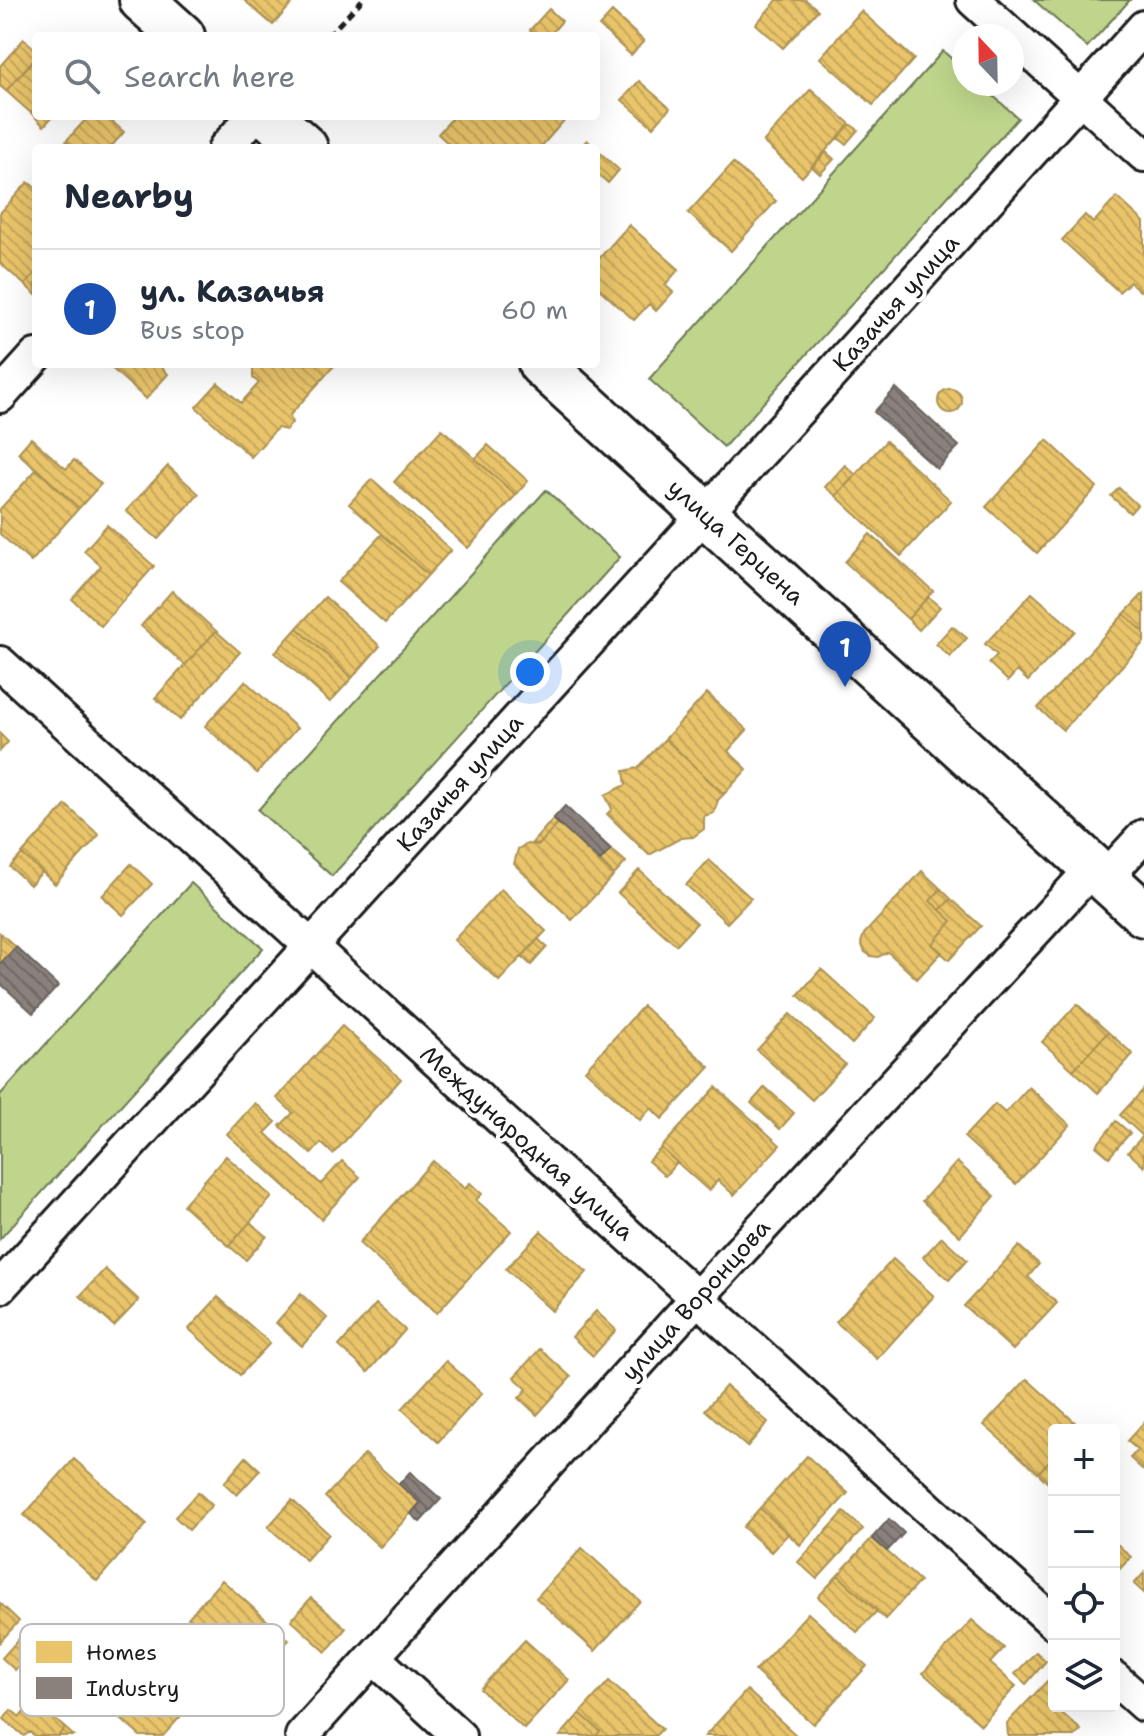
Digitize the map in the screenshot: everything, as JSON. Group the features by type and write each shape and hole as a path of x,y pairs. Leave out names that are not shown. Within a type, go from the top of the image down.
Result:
{"street":[{"path":"142,0 178,32"},
{"path":"973,0 1144,155"},
{"name":"Казачья улица","path":"0,1287 1144,27"},
{"path":"229,144 250,120"},
{"path":"274,120 300,144"},
{"path":"0,396 32,360"},
{"name":"улица Герцена","path":"545,368 1144,914"},
{"name":"Международная улица","path":"0,663 1048,1618"},
{"name":"улица Воронцова","path":"302,1736 697,1298 1099,873 1144,836"},
{"path":"373,1657 459,1736"},
{"path":"1120,1683 1144,1705"}],"path":[{"path":"332,32 362,0"}],"green space":[{"path":"1034,0 1130,0 1087,47"},
{"path":"943,51 952,59 952,96 993,96 1018,118 724,447 649,379"},
{"path":"546,490 620,557 332,876 258,810"},
{"path":"191,883 263,948 0,1239 0,1095"}],"building: Homes":[{"path":"244,0 295,0 273,25"},
{"path":"777,0 806,0 818,10 783,48 756,24"},
{"path":"549,9 562,21 552,32 530,30"},
{"path":"861,11 914,59 873,105 820,58"},
{"path":"612,12 644,41 631,55 599,26"},
{"path":"24,39 32,46 32,62 6,91 0,86 0,66"},
{"path":"32,62 31,113 6,91"},
{"path":"639,81 670,108 653,127 622,100"},
{"path":"811,89 850,124 802,177 763,142"},
{"path":"85,120 110,120 124,132 114,144 69,144 66,141"},
{"path":"450,120 564,120 543,144 449,144 438,134"},
{"path":"850,124 858,130 846,144 838,138"},
{"path":"826,152 834,159 820,174 812,167"},
{"path":"600,153 619,170 608,183 600,176"},
{"path":"733,163 776,201 731,251 688,213"},
{"path":"28,182 32,185 32,277 25,285 0,263 0,213"},
{"path":"1117,197 1144,222 1144,287 1140,291 1130,282 1119,292 1062,240 1085,215 1093,223"},
{"path":"629,225 679,269 665,285 673,292 656,311 649,304 634,320 600,290 600,258"},
{"path":"32,277 32,291 25,285"},
{"path":"111,368 162,368 168,374 146,399"},
{"path":"253,368 332,368 290,415 292,423 286,430 277,428 251,457 196,407 218,383 241,403 259,383 253,378"},
{"path":"950,389 959,392 962,401 959,410 950,413 941,410 938,401 941,392"},
{"path":"442,429 516,495 468,548 394,482"},
{"path":"31,438 66,469 74,460 101,484 79,508 18,453"},
{"path":"1047,440 1097,487 1037,553 986,507"},
{"path":"886,441 951,501 901,556 836,496"},
{"path":"488,445 528,481 516,495 475,459"},
{"path":"845,465 856,475 836,496 825,487"},
{"path":"168,466 199,494 158,539 126,511"},
{"path":"37,469 79,508 31,562 0,534 0,509"},
{"path":"372,479 451,550 428,575 349,504"},
{"path":"1119,488 1137,505 1130,513 1111,496"},
{"path":"107,525 154,566 101,626 72,599 101,566 84,551"},
{"path":"382,534 428,575 385,623 338,582"},
{"path":"870,534 933,591 908,619 845,562"},
{"path":"172,591 216,631 185,665 141,626"},
{"path":"1032,593 1075,631 1028,681 1017,671 1008,681 989,663 997,655 985,644"},
{"path":"1144,593 1144,632 1124,614"},
{"path":"325,597 380,646 352,678 297,628"},
{"path":"928,597 940,607 919,630 908,619"},
{"path":"1124,614 1144,632 1144,642 1063,730 1038,708"},
{"path":"952,626 967,638 950,657 936,644"},
{"path":"297,628 352,678 330,702 275,653"},
{"path":"216,631 240,652 180,720 155,698"},
{"path":"245,681 297,728 257,773 205,726"},
{"path":"707,693 747,730 728,751 747,769 724,794 665,739"},
{"path":"0,734 8,742 0,751"},
{"path":"665,739 724,794 718,800 714,813 704,816 704,829 693,837 681,838 649,855 607,814 612,809 605,795 626,785 624,771 638,768"},
{"path":"66,805 99,835 55,884 22,854"},
{"path":"553,819 558,823 539,845 532,843"},
{"path":"558,823 614,875 572,920 514,864 518,849 527,844 539,845"},
{"path":"611,849 626,862 614,875 600,861"},
{"path":"22,854 42,872 30,885 10,867"},
{"path":"709,860 751,898 727,923 686,885"},
{"path":"131,864 152,884 123,915 102,896"},
{"path":"639,870 697,923 676,945 618,893"},
{"path":"922,871 941,889 930,901 952,921 932,944 942,952 917,979 888,952 878,957 871,956 861,943 864,934"},
{"path":"501,889 546,931 499,981 454,940"},
{"path":"941,889 951,899 940,910 930,901"},
{"path":"951,899 981,926 949,960 932,944 952,921 940,910"},
{"path":"0,933 16,947 0,964"},
{"path":"538,939 547,947 531,965 522,957"},
{"path":"821,969 875,1018 852,1044 798,995"},
{"path":"1077,1004 1108,1032 1073,1070 1042,1042"},
{"path":"643,1006 710,1067 662,1119 651,1108 640,1120 585,1070"},
{"path":"790,1014 845,1064 812,1100 757,1050"},
{"path":"342,1026 401,1079 333,1154 321,1143 311,1154 280,1126 293,1113 277,1098"},
{"path":"1108,1032 1133,1054 1098,1093 1073,1070"},
{"path":"716,1087 780,1145 734,1195 718,1180 709,1191 661,1148"},
{"path":"765,1087 794,1113 780,1129 751,1103"},
{"path":"1029,1087 1070,1125 1016,1184 964,1137 995,1104 1005,1113"},
{"path":"1144,1089 1144,1137 1120,1115"},
{"path":"255,1103 276,1122 265,1133 321,1184 342,1161 360,1177 321,1219 227,1134"},
{"path":"1116,1121 1130,1133 1109,1157 1096,1146"},
{"path":"1144,1137 1144,1167 1128,1152"},
{"path":"661,1148 677,1162 665,1176 648,1161"},
{"path":"226,1156 272,1197 229,1246 183,1205"},
{"path":"433,1161 465,1189 470,1183 482,1194 476,1200 511,1231 437,1313 359,1243"},
{"path":"957,1162 995,1196 960,1236 922,1201"},
{"path":"250,1222 267,1236 246,1260 229,1246"},
{"path":"541,1231 587,1272 552,1311 506,1269"},
{"path":"942,1237 967,1260 949,1280 923,1257"},
{"path":"1019,1246 1039,1264 1028,1277 1057,1303 1013,1350 964,1306"},
{"path":"893,1259 934,1296 877,1359 836,1322"},
{"path":"105,1269 139,1300 114,1326 80,1296"},
{"path":"301,1294 327,1318 302,1346 276,1323"},
{"path":"218,1297 270,1343 240,1375 189,1329"},
{"path":"376,1304 405,1330 368,1372 339,1346"},
{"path":"596,1311 616,1330 593,1356 572,1337"},
{"path":"540,1349 571,1377 537,1415 519,1398 527,1389 514,1377"},
{"path":"446,1361 482,1393 438,1442 402,1409"},
{"path":"1027,1379 1077,1424 1048,1424 1048,1462 1038,1473 984,1425"},
{"path":"726,1386 768,1422 747,1447 705,1410"},
{"path":"1144,1422 1144,1471 1130,1458 1138,1450 1127,1441"},
{"path":"365,1454 420,1503 380,1547 325,1497"},
{"path":"807,1456 848,1493 800,1545 760,1508"},
{"path":"246,1457 260,1470 237,1495 224,1483"},
{"path":"74,1459 147,1524 97,1581 24,1515"},
{"path":"1048,1462 1048,1483 1038,1473"},
{"path":"198,1492 212,1505 189,1530 175,1517"},
{"path":"292,1500 329,1534 306,1560 268,1527"},
{"path":"760,1508 788,1534 771,1552 743,1527"},
{"path":"844,1512 863,1529 817,1579 798,1562"},
{"path":"872,1538 920,1581 885,1619 838,1575"},
{"path":"1120,1547 1131,1557 1120,1569"},
{"path":"582,1548 640,1601 595,1651 536,1598"},
{"path":"1144,1573 1144,1593 1134,1584"},
{"path":"838,1575 877,1611 857,1632 818,1597"},
{"path":"222,1580 271,1624 195,1624 188,1618"},
{"path":"311,1598 346,1628 326,1652 291,1620"},
{"path":"0,1603 19,1621 0,1642"},
{"path":"808,1613 867,1666 813,1724 755,1671"},
{"path":"972,1620 1004,1648 990,1663 1016,1686 981,1725 923,1673"},
{"path":"20,1638 20,1664 15,1670 2,1658"},
{"path":"525,1640 569,1680 524,1729 480,1689"},
{"path":"1036,1652 1046,1661 1026,1684 1015,1674"},
{"path":"1048,1680 1048,1712 1061,1712 1081,1730 1075,1736 1008,1736 1007,1723"},
{"path":"609,1681 662,1729 655,1736 596,1736 600,1731 580,1713"},
{"path":"747,1690 797,1736 705,1736"},
{"path":"11,1710 20,1717 52,1716 65,1728 58,1736 35,1736 30,1732 24,1736 4,1719"},
{"path":"580,1713 600,1731 596,1736 560,1736"},
{"path":"117,1716 181,1716 163,1736 140,1736"},
{"path":"65,1728 74,1736 58,1736"}],"building: Industry":[{"path":"896,388 959,446 937,469 874,412"},
{"path":"565,806 611,849 600,861 553,819"},
{"path":"16,947 58,986 33,1013 0,983 0,964"},
{"path":"410,1472 441,1499 420,1522 411,1514 420,1503 399,1484"},
{"path":"889,1519 904,1533 887,1551 872,1538"}],"place":[{"name":"ул. Казачья","path":"845,687"}]}
